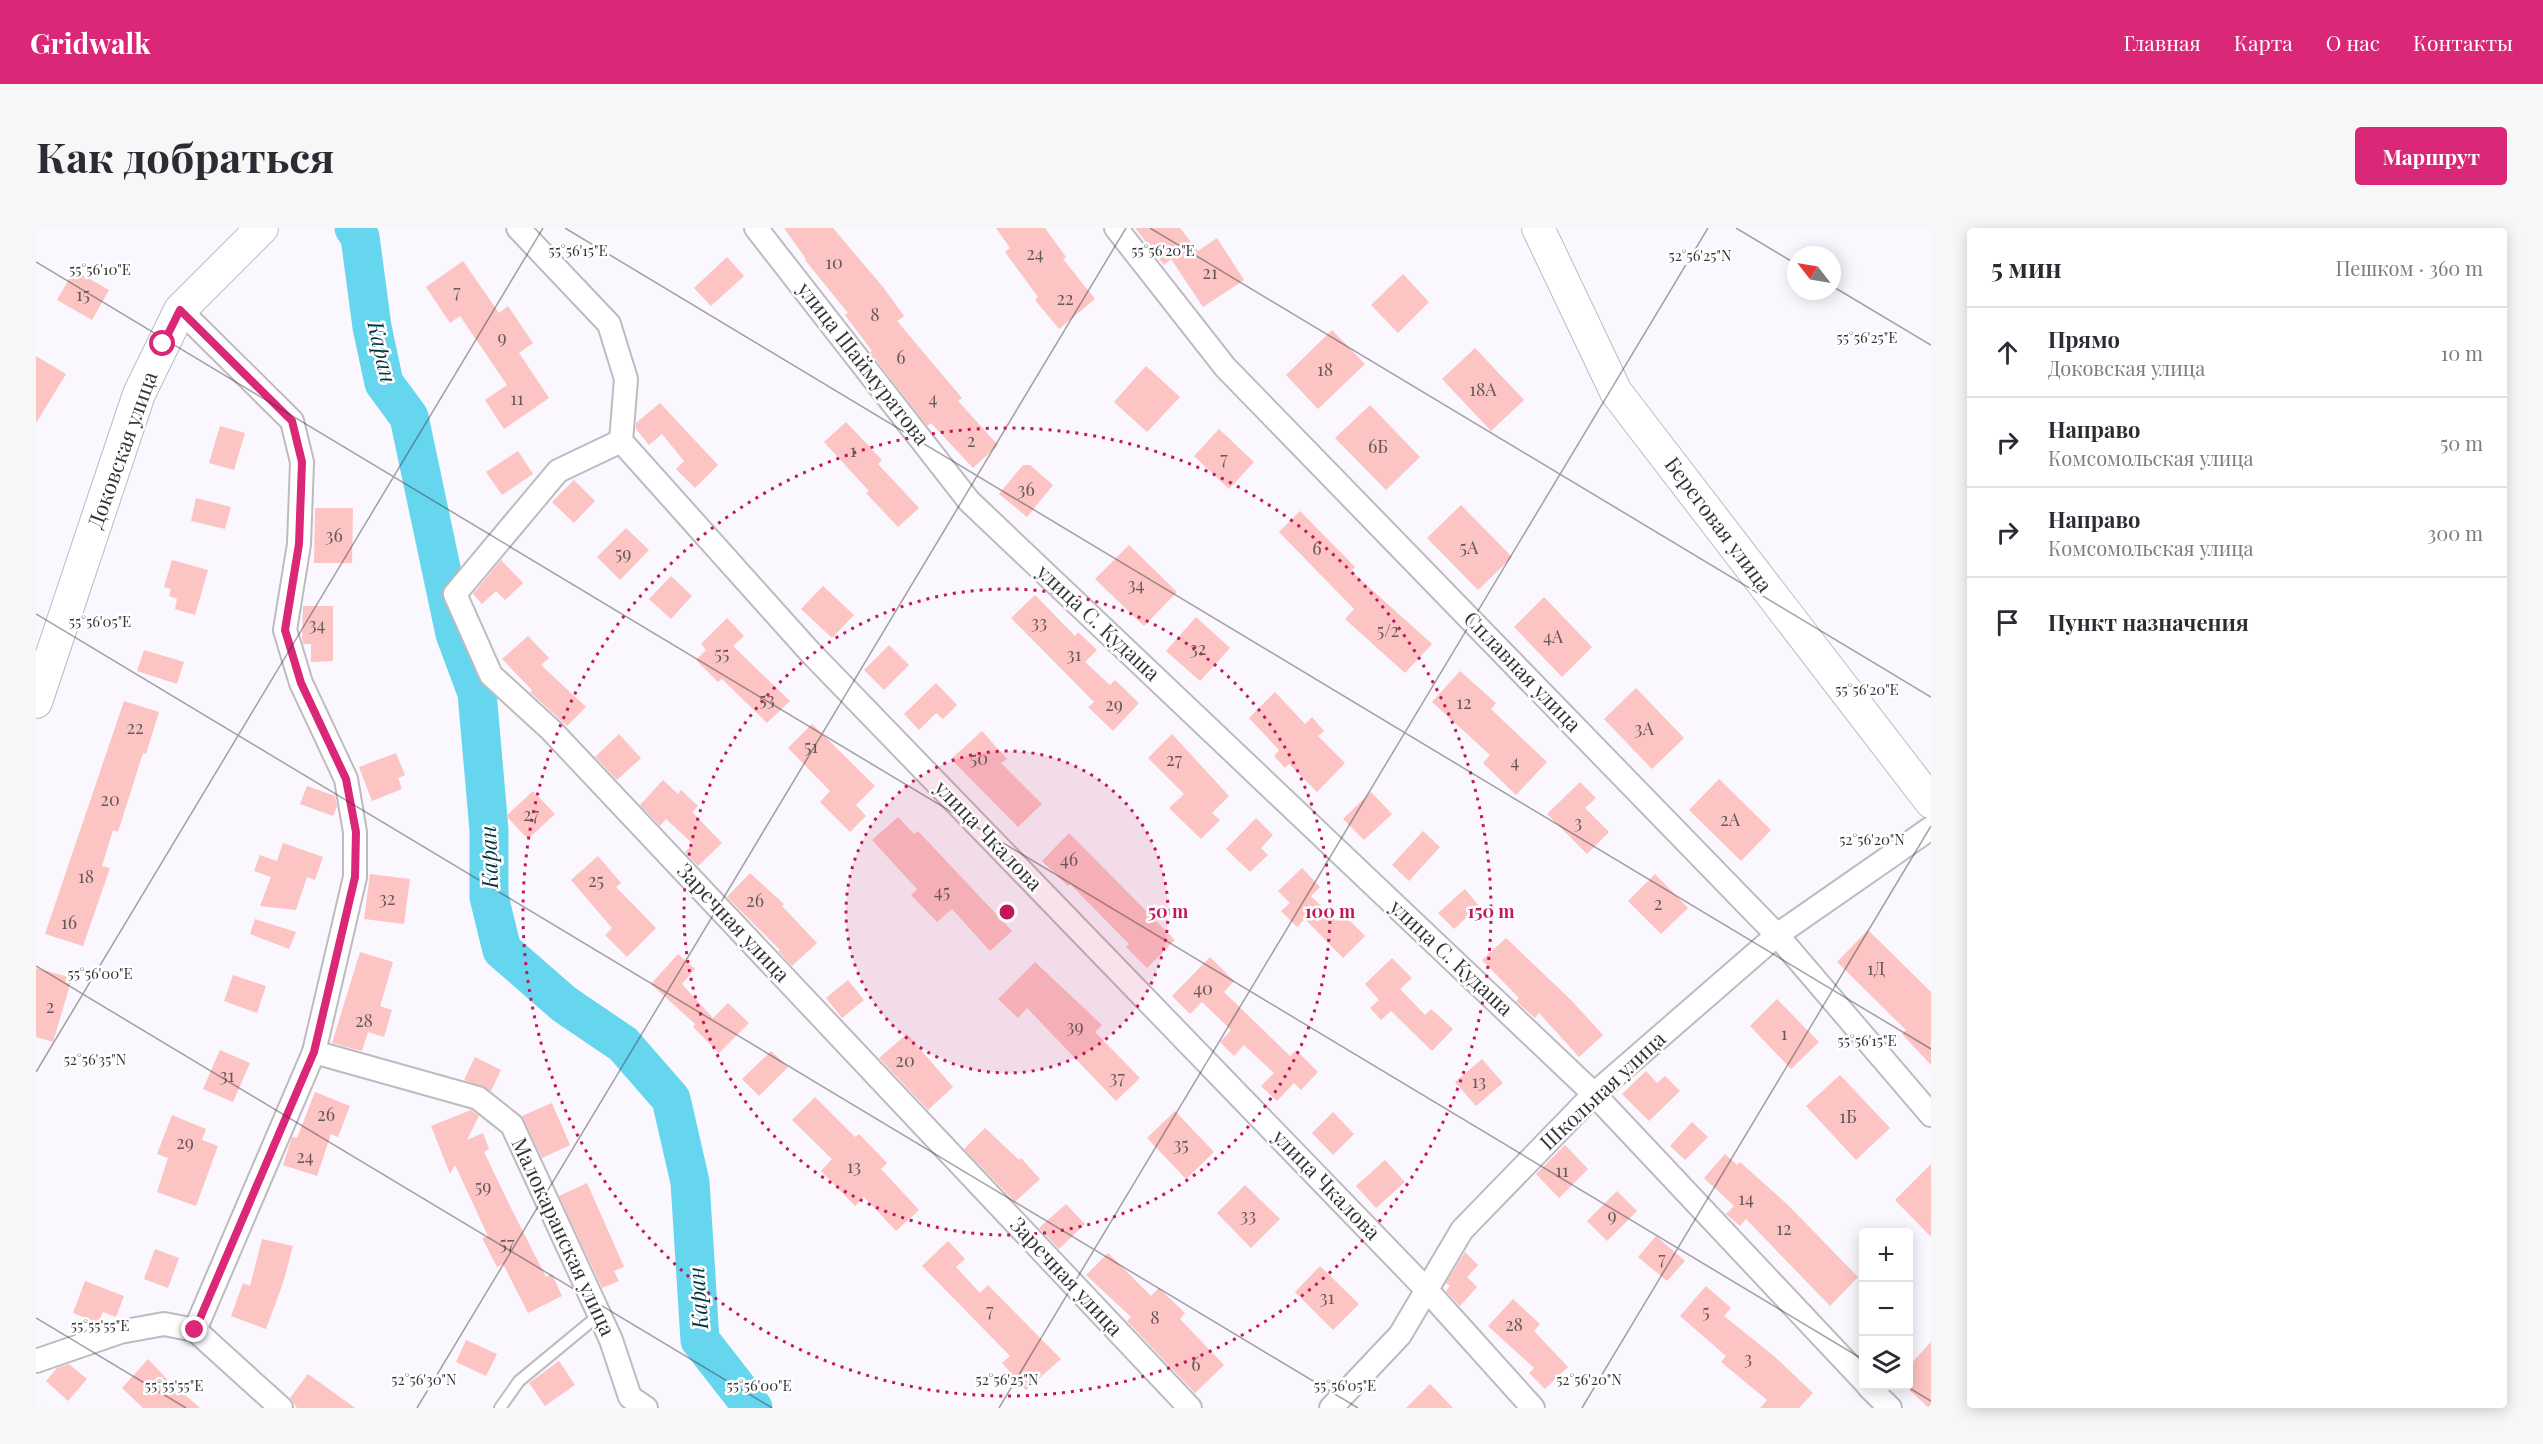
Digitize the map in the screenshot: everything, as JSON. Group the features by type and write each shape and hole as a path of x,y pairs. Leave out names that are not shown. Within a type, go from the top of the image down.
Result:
{"main road":[{"name":"Доковская улица","path":"36,702 139,394 180,310 262,228"},
{"name":"Береговая улица","path":"1538,228 1616,392 1931,802"}],"street":[{"path":"518,228 609,324 626,379 621,441"},
{"name":"улица Шаймуратова","path":"756,228 969,501"},
{"name":"Сплавная улица","path":"1116,228 1225,367 1777,935 1931,1115"},
{"path":"180,310 292,421 302,462 299,544 285,630 301,683 346,779 356,832 355,877 314,1052 195,1330"},
{"name":"улица Чкалова","path":"621,441 810,652 1426,1288 1533,1408"},
{"name":"Заречная улица","path":"621,441 558,471 455,594 491,675 551,730 1190,1408"},
{"name":"улица С. Кудаша","path":"969,501 1594,1094 1859,1377"},
{"name":"Школьная улица","path":"1331,1408 1400,1335 1462,1230 1594,1094 1777,935 1931,828"},
{"name":"Малокаранская улица","path":"314,1052 478,1098 512,1125 599,1315 630,1397 646,1408"},
{"path":"36,1360 120,1332 164,1324 195,1330 281,1408"},
{"path":"1872,1390 1890,1408"}],"lane":[{"path":"500,1408 519,1381 599,1315"}],"building":[{"path":"784,228 833,228 883,287 904,316 897,321 962,398 958,401 998,445 973,468 931,423 927,426 870,352 872,351 845,315 848,313 805,260"},
{"path":"996,228 1045,228 1066,257 1063,259 1095,299 1059,329 1035,300 1038,297 1005,252 1010,248"},
{"path":"1135,228 1180,228 1198,251 1217,238 1244,280 1203,307 1171,259 1164,265"},
{"path":"727,257 744,276 711,306 694,288"},
{"path":"463,261 499,313 508,306 533,343 519,353 549,398 504,429 485,400 507,385 460,316 450,323 426,287"},
{"path":"74,270 109,290 92,320 57,300"},
{"path":"1403,274 1429,302 1398,333 1371,305"},
{"path":"1332,330 1365,364 1318,409 1286,375"},
{"path":"1475,348 1524,400 1491,431 1442,379"},
{"path":"36,356 66,374 36,423"},
{"path":"1146,366 1180,397 1147,432 1114,402"},
{"path":"660,403 718,465 695,488 676,469 684,461 662,434 649,445 636,429 636,423"},
{"path":"1370,405 1420,457 1386,490 1335,438"},
{"path":"846,422 882,460 878,464 919,508 898,527 866,493 869,491 824,442"},
{"path":"220,426 245,433 234,470 209,463"},
{"path":"1219,429 1254,462 1229,489 1194,456"},
{"path":"518,451 533,474 502,495 486,472"},
{"path":"1023,465 1030,465 1053,485 1027,517 999,494"},
{"path":"574,480 595,501 574,523 552,502"},
{"path":"196,498 231,507 225,529 191,521"},
{"path":"1461,505 1512,557 1478,590 1427,538"},
{"path":"315,508 353,508 352,563 314,563"},
{"path":"1300,511 1355,567 1351,571 1432,644 1405,673 1345,619 1354,609 1279,532"},
{"path":"626,528 649,550 620,580 597,557"},
{"path":"1129,545 1177,592 1144,626 1095,579"},
{"path":"172,560 208,570 195,615 175,609 177,599 169,596 171,589 164,587"},
{"path":"501,560 523,583 505,600 496,591 482,604 473,594"},
{"path":"671,576 692,596 671,619 649,599"},
{"path":"823,586 854,615 832,638 801,609"},
{"path":"1035,595 1075,636 1078,632 1097,650 1085,662 1110,685 1115,680 1139,703 1113,731 1088,707 1094,702 1011,618"},
{"path":"1544,597 1592,647 1562,677 1514,627"},
{"path":"303,606 333,606 333,661 311,662 311,644 303,644 302,638"},
{"path":"1196,617 1230,648 1200,681 1166,651"},
{"path":"727,618 744,636 733,646 790,701 767,723 722,679 718,682 696,660 706,650 701,644"},
{"path":"528,636 549,658 541,665 586,707 567,726 530,692 532,690 502,659"},
{"path":"889,645 909,665 884,690 864,670"},
{"path":"144,650 184,662 177,684 137,671"},
{"path":"1460,671 1496,703 1491,709 1547,762 1516,795 1483,763 1490,755 1432,702"},
{"path":"936,683 957,705 943,719 936,713 919,730 904,714"},
{"path":"1636,688 1684,738 1652,769 1604,719"},
{"path":"1275,692 1305,724 1312,717 1324,731 1318,736 1345,763 1317,792 1289,764 1285,768 1274,756 1279,750 1249,718"},
{"path":"124,701 159,712 146,754 143,753 118,832 113,830 102,866 110,868 83,946 45,934"},
{"path":"812,724 875,786 856,805 866,816 850,832 820,802 830,791 788,748"},
{"path":"982,731 1007,759 1001,763 1042,804 1018,827 951,759"},
{"path":"619,734 641,758 617,780 595,757"},
{"path":"1172,734 1229,796 1212,813 1220,820 1201,839 1169,808 1184,794 1148,758"},
{"path":"396,753 405,775 398,778 402,789 372,801 359,767"},
{"path":"1719,779 1771,830 1741,861 1689,810"},
{"path":"663,780 678,794 681,790 698,806 692,812 722,843 698,866 685,852 693,844 666,819 660,826 640,805"},
{"path":"1580,782 1596,798 1585,808 1609,832 1587,854 1547,814"},
{"path":"307,786 335,796 337,806 333,816 300,804"},
{"path":"533,791 555,814 528,839 506,816"},
{"path":"1371,792 1392,814 1364,840 1343,819"},
{"path":"898,817 914,834 918,831 1012,931 990,951 952,909 937,922 911,895 917,889 872,840"},
{"path":"1256,818 1273,835 1261,848 1268,855 1250,872 1226,849"},
{"path":"1423,831 1440,847 1409,881 1392,865"},
{"path":"1069,833 1175,940 1147,968 1126,947 1129,944 1070,884 1068,886 1042,861"},
{"path":"283,843 323,857 315,880 307,877 296,910 260,906 271,877 254,871 260,855 277,861"},
{"path":"598,856 621,883 616,887 656,928 627,957 605,935 612,928 571,880"},
{"path":"1302,868 1320,887 1311,896 1336,921 1343,914 1365,936 1343,958 1305,919 1297,927 1281,911 1290,903 1278,891"},
{"path":"750,873 784,904 782,906 817,943 792,966 778,951 780,950 727,897"},
{"path":"370,874 410,879 404,924 364,919"},
{"path":"1655,874 1688,908 1661,934 1628,901"},
{"path":"1465,889 1479,906 1454,929 1438,913"},
{"path":"255,919 296,932 289,949 250,934"},
{"path":"1868,930 1931,992 1931,1065 1902,1034 1906,1030 1837,962"},
{"path":"1506,938 1571,1000 1603,1035 1579,1057 1539,1013 1535,1018 1516,1001 1519,998 1482,960"},
{"path":"360,952 393,962 380,1006 392,1010 384,1037 368,1032 362,1051 332,1043"},
{"path":"678,954 695,969 682,984 713,1018 728,1003 749,1023 719,1053 693,1027 695,1024 651,984"},
{"path":"1210,957 1234,981 1224,992 1290,1056 1296,1050 1318,1072 1301,1090 1294,1083 1277,1101 1261,1086 1274,1073 1244,1045 1234,1056 1220,1042 1231,1030 1202,1002 1190,1014 1172,996"},
{"path":"1392,958 1412,978 1400,989 1425,1015 1431,1009 1453,1029 1432,1051 1391,1011 1381,1020 1370,1008 1379,1000 1365,984"},
{"path":"1035,962 1102,1025 1095,1032 1140,1078 1116,1101 1027,1008 1018,1018 998,999"},
{"path":"36,968 72,978 53,1042 36,1037"},
{"path":"233,975 266,986 257,1013 224,1001"},
{"path":"848,980 864,1000 842,1018 826,998"},
{"path":"1777,999 1819,1042 1791,1069 1750,1026"},
{"path":"907,1034 953,1087 928,1110 879,1058"},
{"path":"220,1050 250,1063 233,1102 203,1089"},
{"path":"771,1051 788,1067 759,1096 742,1079"},
{"path":"475,1057 501,1070 491,1091 464,1080"},
{"path":"1482,1059 1503,1083 1476,1106 1455,1082"},
{"path":"1646,1071 1657,1083 1665,1076 1680,1091 1649,1121 1622,1094"},
{"path":"1840,1075 1890,1128 1856,1160 1806,1106"},
{"path":"315,1092 350,1106 338,1137 331,1134 317,1176 283,1165 292,1137 297,1138"},
{"path":"815,1097 855,1137 859,1134 887,1163 881,1169 919,1210 896,1231 864,1197 855,1206 821,1171 832,1159 792,1120"},
{"path":"552,1103 570,1145 542,1158 522,1116"},
{"path":"471,1110 479,1116 467,1140 483,1133 489,1149 484,1152 511,1208 546,1277 552,1274 562,1296 528,1313 503,1264 497,1267 482,1238 488,1236 455,1165 450,1174 431,1126"},
{"path":"1175,1111 1214,1152 1186,1179 1147,1138"},
{"path":"1333,1112 1354,1134 1333,1155 1312,1133"},
{"path":"172,1115 206,1129 202,1140 218,1146 196,1206 157,1192 168,1158 157,1154"},
{"path":"1692,1122 1708,1137 1685,1160 1670,1146"},
{"path":"985,1128 1019,1160 1021,1158 1040,1179 1015,1202 964,1149"},
{"path":"1565,1145 1588,1169 1559,1198 1536,1174"},
{"path":"1725,1154 1737,1165 1740,1162 1787,1204 1858,1277 1830,1306 1746,1219 1740,1226 1726,1214 1734,1206 1704,1178"},
{"path":"1385,1160 1405,1182 1376,1208 1356,1186"},
{"path":"1931,1164 1931,1237 1895,1200"},
{"path":"587,1183 624,1267 614,1271 619,1281 602,1288 559,1196"},
{"path":"1245,1185 1280,1219 1251,1248 1217,1213"},
{"path":"1617,1191 1637,1211 1607,1241 1587,1221"},
{"path":"1066,1204 1085,1224 1059,1249 1039,1228"},
{"path":"1656,1236 1685,1261 1667,1281 1638,1257"},
{"path":"262,1239 293,1246 283,1283 266,1329 231,1316 243,1283 250,1286"},
{"path":"948,1241 965,1259 956,1267 980,1293 988,1285 1061,1359 1026,1390 1002,1363 1010,1356 922,1266"},
{"path":"155,1249 179,1258 168,1288 144,1279"},
{"path":"1465,1252 1478,1265 1467,1277 1477,1287 1460,1306 1446,1291 1450,1286 1446,1283"},
{"path":"1108,1253 1151,1296 1159,1288 1185,1313 1180,1319 1224,1365 1195,1393 1127,1321 1131,1317 1086,1275"},
{"path":"1320,1266 1359,1304 1333,1330 1295,1292"},
{"path":"85,1281 124,1296 116,1317 103,1312 98,1323 73,1313"},
{"path":"1706,1286 1731,1308 1724,1316 1775,1357 1813,1393 1799,1408 1760,1408 1767,1400 1721,1362 1726,1356 1680,1316"},
{"path":"1513,1299 1540,1324 1534,1331 1568,1367 1545,1389 1529,1373 1534,1368 1488,1326"},
{"path":"466,1340 497,1354 486,1376 456,1362"},
{"path":"1931,1342 1931,1408 1909,1390 1913,1390 1913,1362"},
{"path":"148,1359 200,1408 143,1408 122,1388"},
{"path":"559,1361 575,1385 545,1406 529,1383"},
{"path":"69,1364 87,1379 68,1401 46,1381 57,1368"},
{"path":"308,1374 355,1408 297,1408 290,1398"},
{"path":"1430,1384 1453,1408 1406,1408"}],"waterway":[{"name":"Каран","path":"354,228 360,237 372,327 384,383 409,417 455,634 477,693 489,830 489,897 502,950 564,1004 623,1044 671,1099 690,1182 700,1340 753,1408"}],"route":[{"path":"163,344 180,310 292,421 302,462 299,544 285,630 301,683 346,779 356,832 355,877 314,1052 195,1330"}]}
